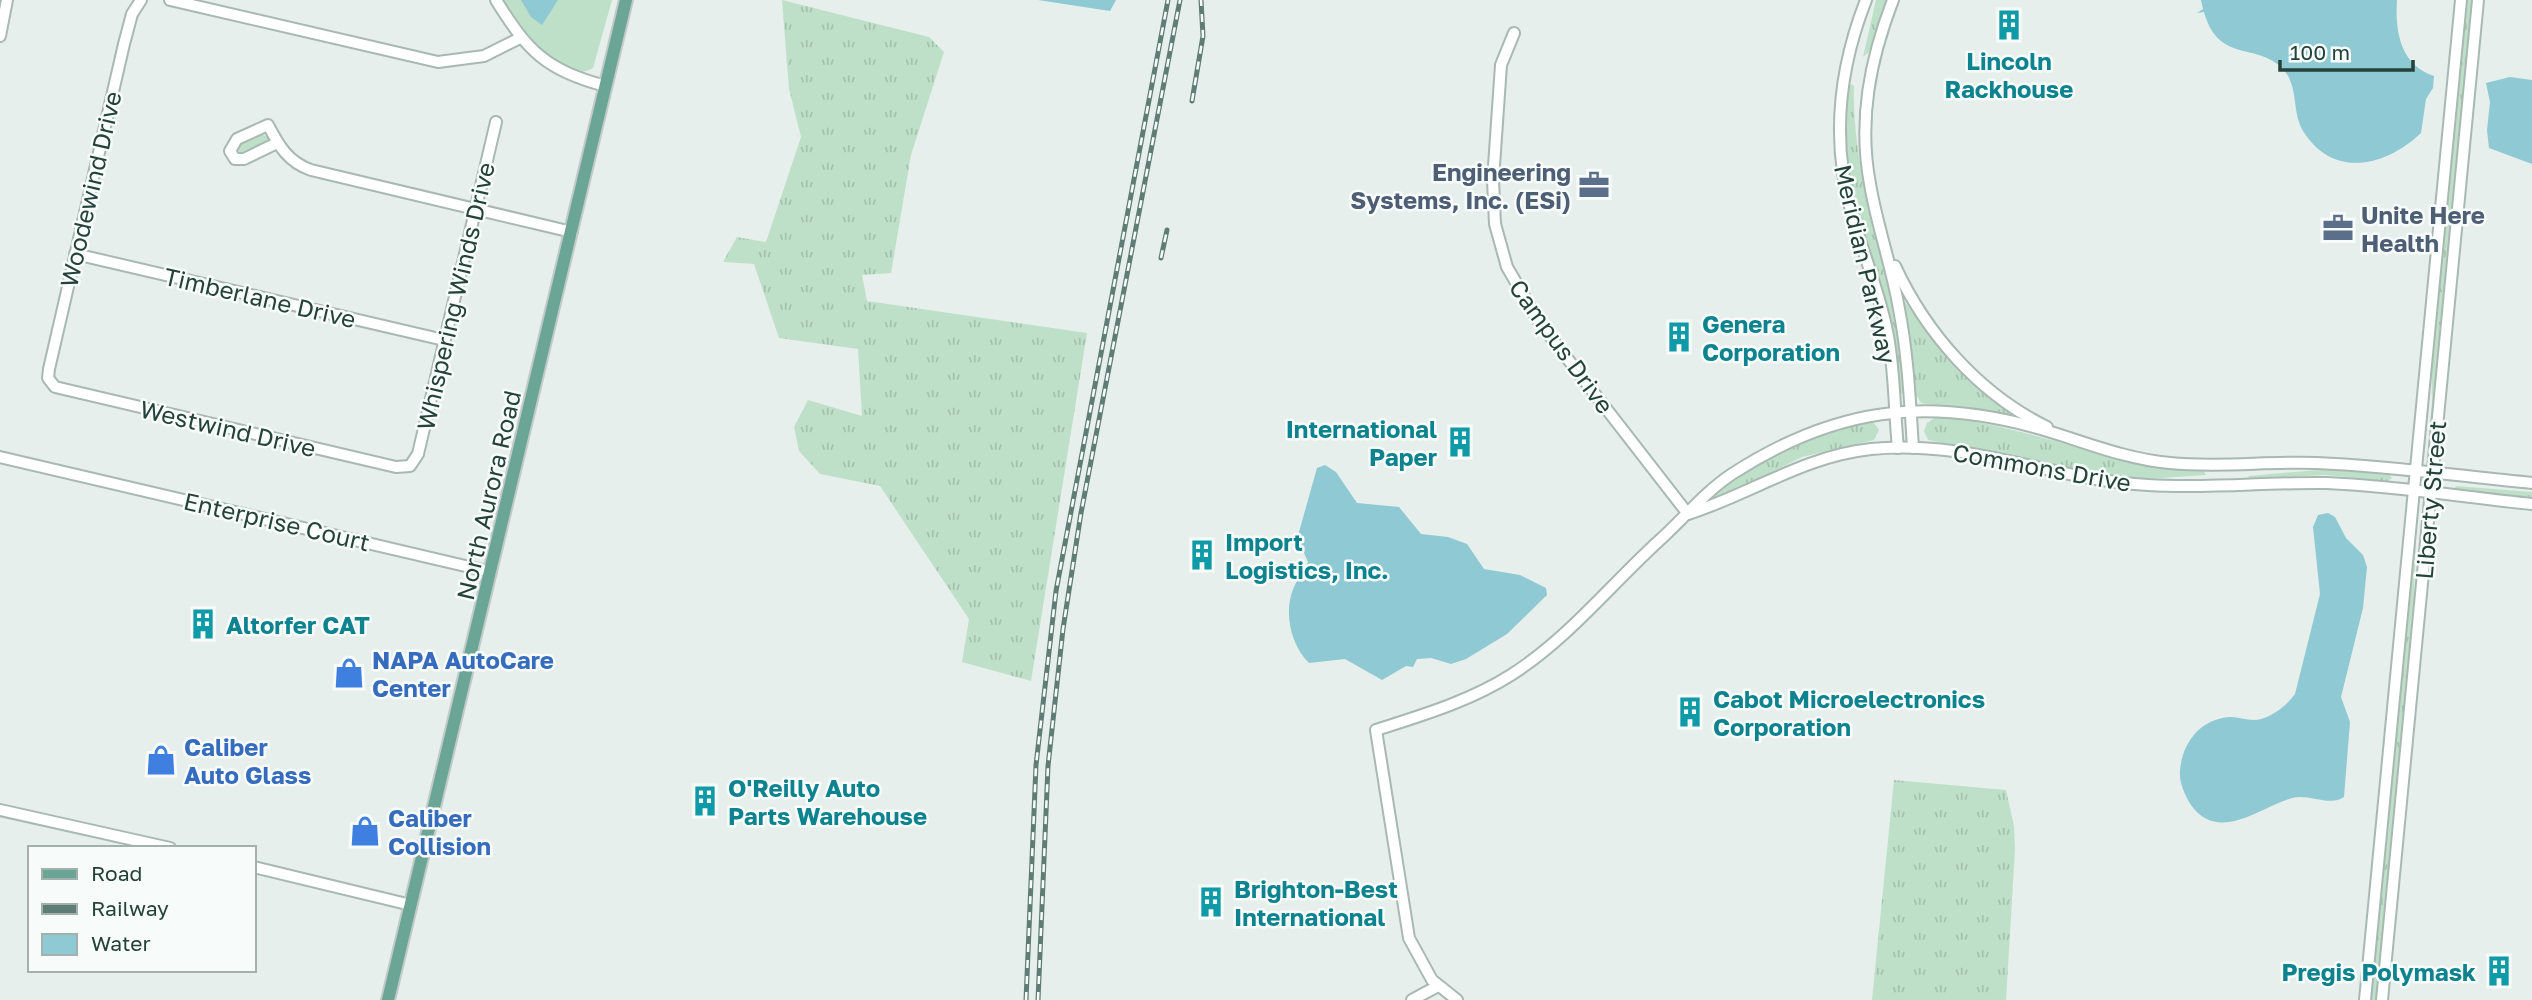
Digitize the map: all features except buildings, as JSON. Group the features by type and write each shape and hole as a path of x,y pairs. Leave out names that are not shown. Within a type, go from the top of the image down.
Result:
{"main road":[{"name":"North Aurora Road","path":"388,1000 626,0"}],"street":[{"path":"0,36 7,0"},
{"name":"Woodewind Drive","path":"50,381 49,369 75,254 130,24 135,7 141,0"},
{"path":"170,0 438,62 484,56 520,38"},
{"path":"496,0 520,38 551,66 571,76 606,86"},
{"name":"Meridian Parkway","path":"1866,0 1845,69 1840,107 1841,157 1852,213 1888,333 1898,447"},
{"name":"Meridian Parkway","path":"1892,0 1870,72 1865,121 1869,181 1885,240 1905,345 1913,448"},
{"name":"Liberty Street","path":"2364,1000 2461,0"},
{"name":"Liberty Street","path":"2382,1000 2478,0"},
{"name":"Campus Drive","path":"1514,33 1501,65 1493,197 1496,232 1507,267 1539,323 1688,514"},
{"name":"Whispering Winds Drive","path":"410,466 416,458 496,122"},
{"path":"277,143 295,163 311,170 572,232"},
{"path":"1885,240 1907,290 1953,355 2015,408 2078,441"},
{"name":"Timberlane Drive","path":"75,254 444,340"},
{"name":"Westwind Drive","path":"50,381 61,388 396,467 410,466"},
{"name":"Commons Drive","path":"1688,514 1707,491 1756,459 1834,424 1862,416 1910,410 2010,421 2125,455 2173,464 2319,463 2532,483"},
{"name":"Commons Drive","path":"1688,514 1717,505 1808,462 1851,452 1898,447 1991,455 2076,475 2148,485 2301,483 2532,504"},
{"name":"Enterprise Court","path":"0,457 491,572"},
{"path":"1457,1000 1438,986 1423,966 1409,938 1376,730 1450,705 1511,675 1565,632 1688,514"},
{"path":"0,810 161,846"},
{"path":"256,867 411,905"},
{"path":"1412,1000 1438,986"}],"green space":[{"path":"503,0 612,0 593,68 581,72 568,69 555,61 530,36"},
{"path":"782,0 929,37 944,52 911,155 891,273 862,275 867,301 1087,333 1031,681 962,662 969,619 880,486 820,474 799,451 794,427 808,400 862,416 858,349 779,338 754,264 723,262 737,237 766,242 801,137 789,89"},
{"path":"1876,0 1886,0 1869,52 1863,57"},
{"path":"2466,0 2473,0 2427,463 2432,402 2431,350"},
{"path":"1851,84 1854,86 1854,114 1866,196 1902,348 1905,372 1903,394 1898,391 1847,165 1843,120 1845,100"},
{"path":"262,135 269,137 266,143 239,153 239,145"},
{"path":"1904,301 1952,363 2009,412 2009,417 1921,403 1915,393"},
{"path":"1936,417 2004,428 2135,462 2203,470 2206,475 2131,480 1928,440 1924,431 1927,423"},
{"path":"1872,420 1879,430 1874,440 1802,457 1716,500 1711,498 1712,493 1769,459 1829,433"},
{"path":"2328,469 2390,475 2392,478 2388,481 2325,475 2250,479 2248,476"},
{"path":"2456,486 2532,492 2532,497 2453,491"},
{"path":"2417,510 2413,622 2377,1000 2372,1000 2372,972"},
{"path":"1894,780 2006,790 2014,826 2015,850 2006,1000 1872,1000"}],"water":[{"path":"521,0 558,0 542,25 531,17"},
{"path":"1038,0 1116,0 1110,11"},
{"path":"2201,0 2397,0 2397,23 2402,46 2414,64 2434,76 2433,88 2426,99 2421,133 2392,154 2376,160 2344,162 2329,156 2315,146 2303,131 2297,115 2293,89 2286,73 2270,59 2227,45 2218,38 2210,28 2204,12 2197,13 2203,9"},
{"path":"2510,77 2532,80 2532,164 2489,148 2487,130 2490,102 2486,83"},
{"path":"1325,465 1336,472 1357,503 1399,507 1421,534 1448,537 1467,544 1484,569 1520,575 1546,588 1547,595 1507,634 1466,659 1451,664 1431,658 1417,659 1413,667 1406,666 1382,680 1345,659 1309,663 1292,635 1289,613 1292,591 1308,562 1300,544 1299,532 1317,468"},
{"path":"2328,513 2335,517 2346,538 2363,555 2367,567 2363,608 2341,697 2350,722 2344,797 2332,801 2292,798 2240,820 2214,822 2202,816 2191,805 2181,784 2184,751 2194,734 2210,722 2230,717 2261,719 2280,709 2295,694 2320,594 2313,527 2318,515"}],"railway":[{"path":"1026,1000 1036,765 1056,591 1168,0"},
{"path":"1038,1000 1048,766 1063,629 1081,513 1180,0"},
{"path":"1192,101 1203,36 1201,0"},
{"path":"1161,258 1167,230"}],"place":[{"name":"Lincoln Rackhouse","path":"2009,25"},
{"name":"Engineering Systems, Inc. (ESi)","path":"1594,185"},
{"name":"Unite Here Health","path":"2338,228"},
{"name":"Genera Corporation","path":"1679,337"},
{"name":"International Paper","path":"1460,442"},
{"name":"Import Logistics, Inc.","path":"1202,555"},
{"name":"Altorfer CAT","path":"203,624"},
{"name":"NAPA AutoCare Center","path":"349,673"},
{"name":"Cabot Microelectronics Corporation","path":"1690,712"},
{"name":"Caliber Auto Glass","path":"161,760"},
{"name":"O'Reilly Auto Parts Warehouse","path":"705,801"},
{"name":"Caliber Collision","path":"365,831"},
{"name":"Brighton-Best International","path":"1211,902"},
{"name":"Pregis Polymask","path":"2499,971"}]}
